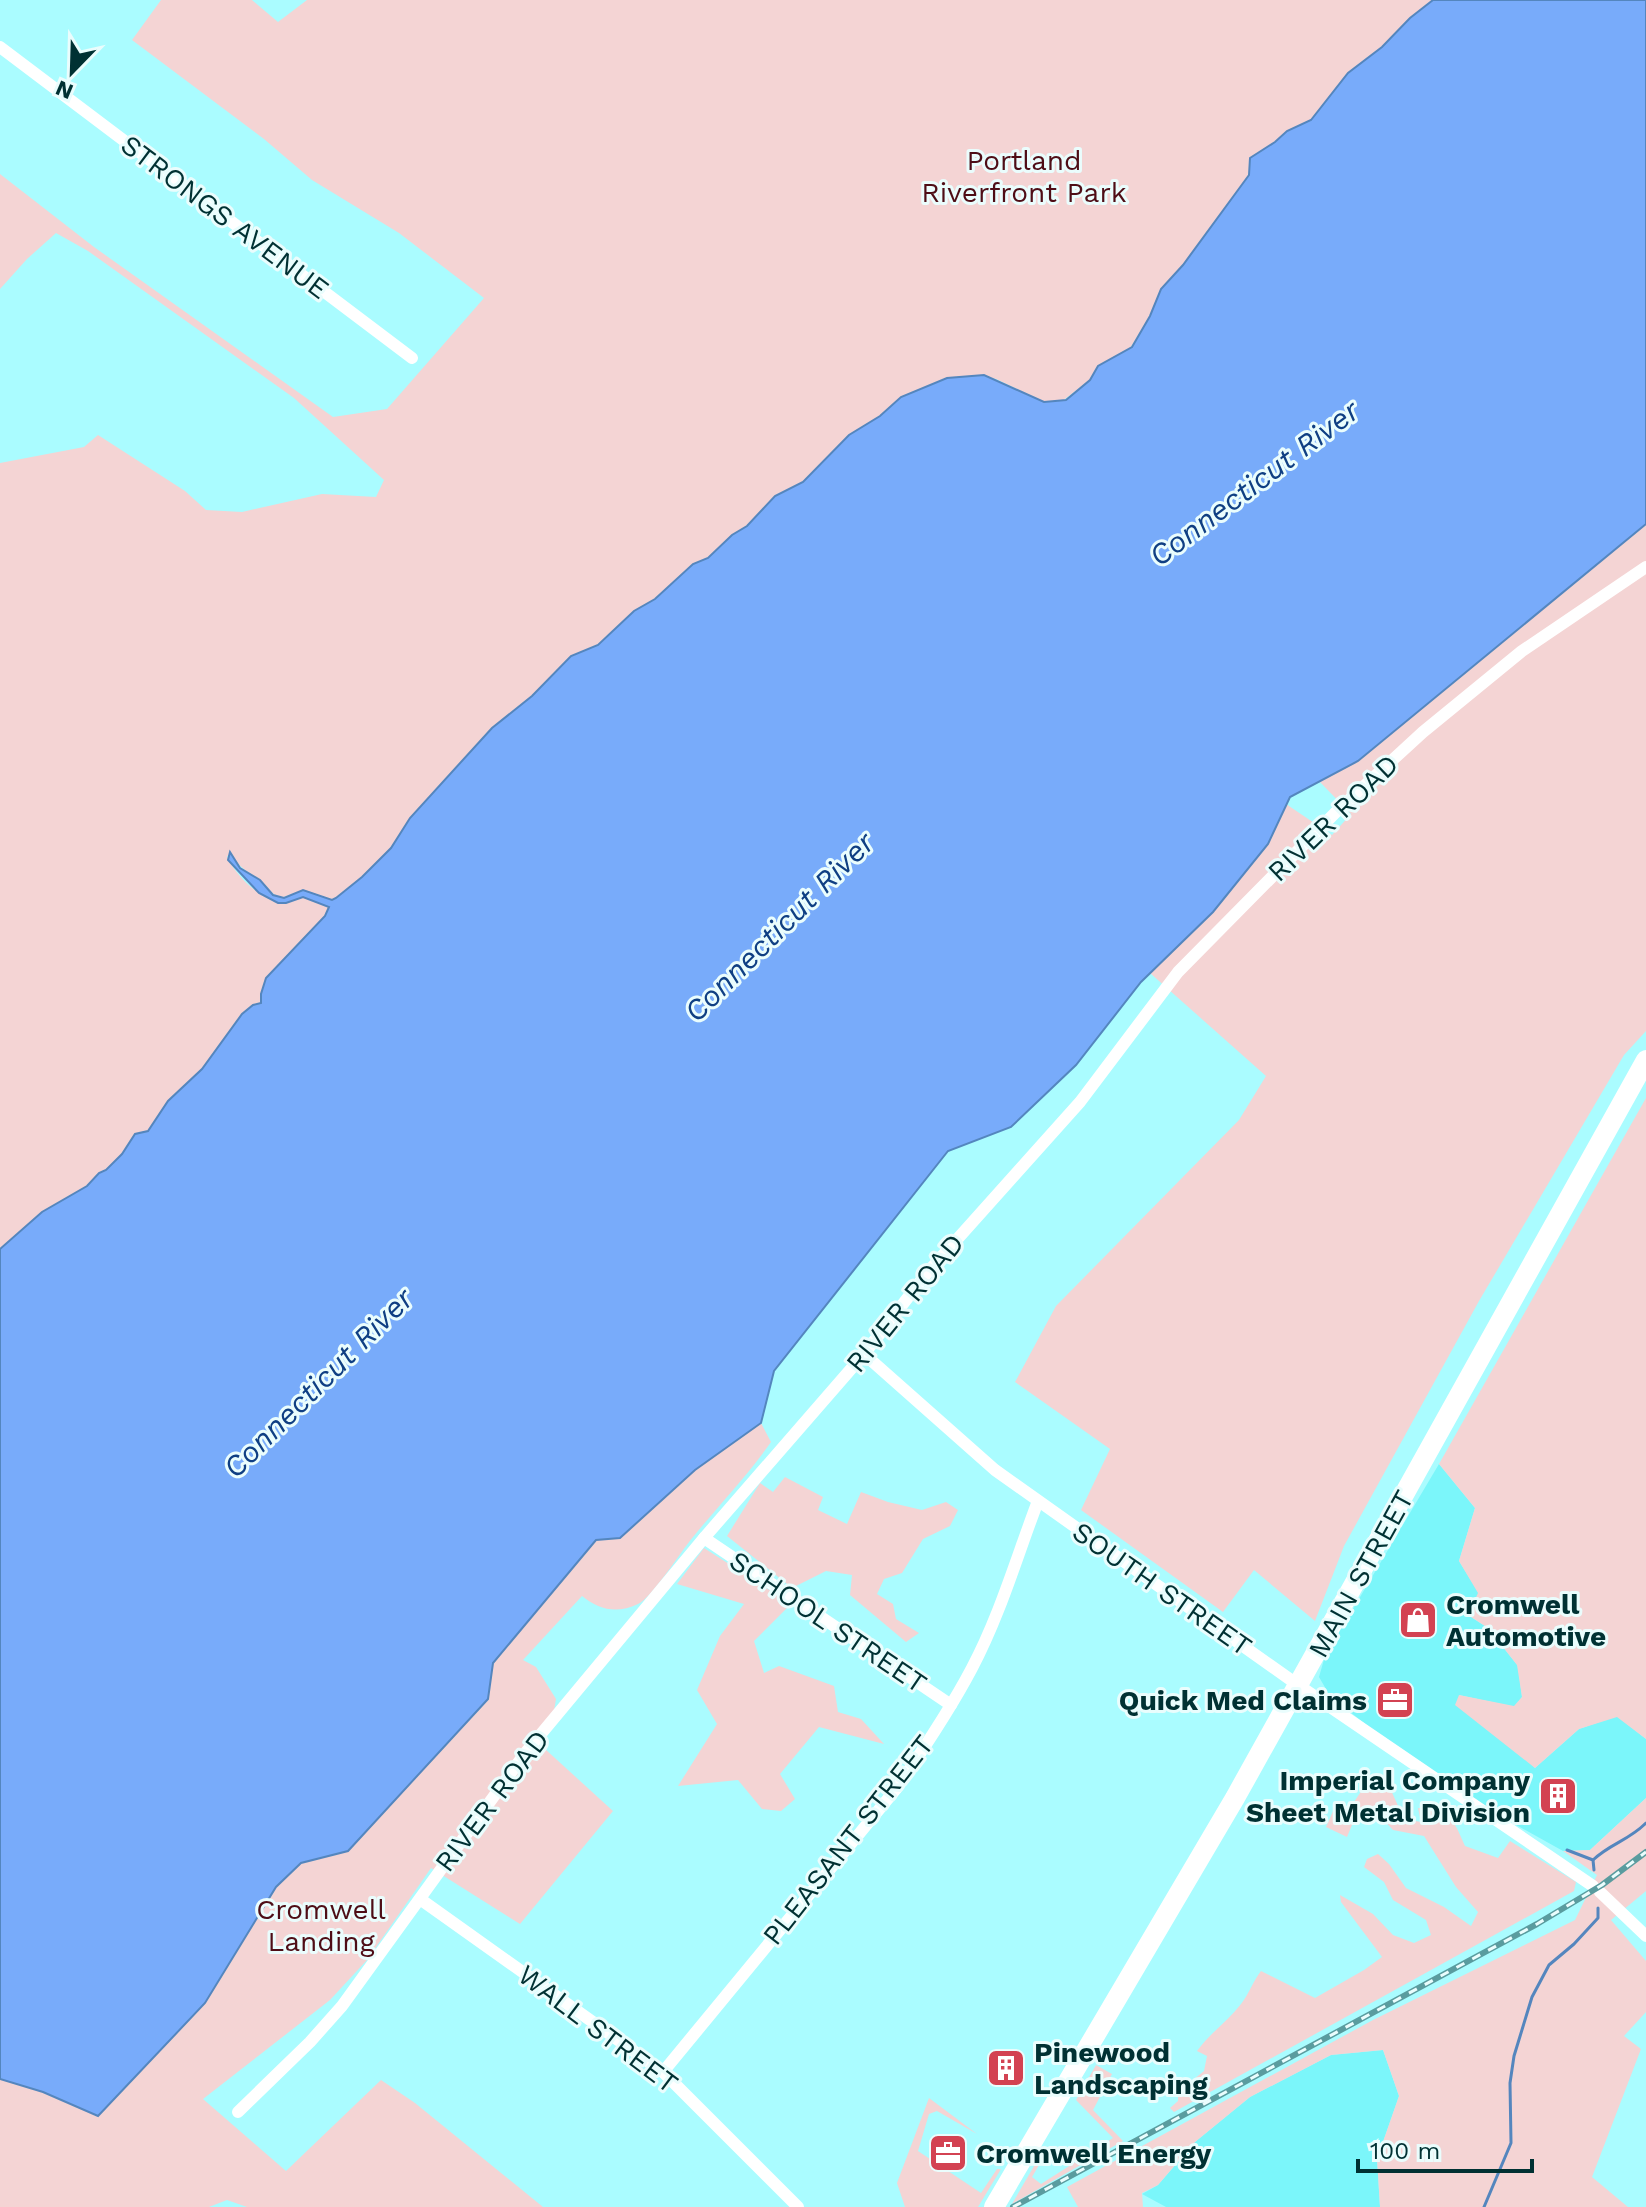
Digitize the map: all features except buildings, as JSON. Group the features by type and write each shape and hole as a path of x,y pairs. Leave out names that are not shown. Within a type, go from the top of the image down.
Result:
{"main road":[{"name":"MAIN STREET","path":"994,2207 1190,1877 1646,1060"}],"street":[{"name":"STRONGS AVENUE","path":"0,47 412,358"},
{"name":"RIVER ROAD","path":"238,2112 342,2006 526,1752 704,1538 864,1354 927,1273 1080,1102 1178,972 1315,833 1472,689 1580,610 1646,567"},
{"name":"SOUTH STREET","path":"864,1354 995,1470 1298,1685 1596,1889 1646,1936"},
{"name":"PLEASANT STREET","path":"663,2072 896,1789 972,1668 991,1627 1038,1501"},
{"name":"SCHOOL STREET","path":"704,1538 951,1705"},
{"name":"WALL STREET","path":"420,1899 663,2072 798,2207"}],"shaded area":[{"path":"1439,1464 1475,1508 1459,1561 1479,1593 1468,1615 1488,1628 1518,1666 1522,1697 1514,1707 1459,1695 1535,1768 1579,1729 1617,1716 1646,1739 1646,1798 1590,1850 1563,1851 1500,1816 1374,1731 1330,1696 1319,1677 1325,1656"},
{"path":"1383,2050 1399,2096 1377,2159 1380,2207 1166,2207 1142,2194 1158,2185 1195,2142 1250,2097 1331,2055"}],"green space":[{"name":"Portland Riverfront Park","path":"161,0 252,0 278,22 307,0 1433,0 1349,73 1311,120 1287,131 1253,157 1249,175 1183,265 1161,289 1150,316 1129,350 1096,369 1090,380 1061,402 1044,402 996,379 981,376 947,378 901,397 880,416 849,435 803,482 775,496 747,526 732,535 708,558 693,564 655,599 634,611 598,645 571,656 532,696 492,728 410,818 391,848 336,898 332,900 303,890 281,898 242,867 232,855 227,856 236,872 255,890 272,900 303,897 329,907 325,916 274,970 261,1003 242,1014 202,1069 168,1101 148,1131 135,1134 122,1154 106,1170 87,1186 42,1212 0,1249 0,463 84,447 98,435 185,491 206,510 242,512 322,494 376,497 384,480 294,398 88,251 56,233 0,289 0,174 94,247 333,417 387,409 484,298 399,233 312,180 264,139 132,40"},
{"path":"1646,524 1646,1031 1624,1055 1479,1301 1344,1546 1315,1621 1254,1570 1223,1612 1081,1510 1110,1449 1015,1382 1056,1306 1239,1120 1266,1076 1150,973 1213,912 1268,844 1286,804 1332,835 1351,814 1319,781 1358,761"},
{"path":"1646,1098 1646,1739 1617,1717 1579,1729 1535,1768 1455,1705 1459,1695 1514,1706 1522,1697 1517,1665 1488,1628 1468,1615 1478,1593 1459,1561 1475,1508 1439,1464"},
{"name":"Cromwell Landing","path":"761,1423 771,1442 644,1600 616,1610 595,1605 582,1596 523,1660 536,1667 556,1699 554,1711 533,1738 613,1811 520,1924 431,1868 367,1960 330,2000 203,2099 286,2171 381,2080 415,2103 543,2207 247,2207 227,2200 209,2207 0,2207 0,2079 43,2092 205,2003 275,1887 301,1862 348,1850 488,1700 493,1664 596,1539"},
{"path":"785,1477 823,1497 818,1510 847,1524 861,1492 922,1510 946,1502 958,1510 950,1526 923,1539 902,1573 884,1579 877,1594 893,1604 896,1619 919,1633 906,1642 850,1595 852,1575 826,1571 792,1588 727,1536 760,1483 773,1492"},
{"path":"704,1548 791,1604 754,1641 764,1673 779,1666 834,1686 838,1712 861,1719 884,1744 819,1727 780,1774 795,1799 781,1811 762,1809 738,1780 678,1786 717,1724 697,1690 720,1636 744,1604 677,1584"},
{"path":"1370,1778 1390,1788 1404,1819 1421,1822 1418,1808 1437,1811 1453,1822 1465,1846 1498,1858 1510,1841 1576,1882 1574,1891 1174,2112 1170,2108 1178,2101 1178,2092 1204,2071 1207,2056 1197,2051 1241,2004 1261,1971 1315,1998 1382,1957 1341,1902 1340,1895 1373,1914 1393,1935 1414,1943 1431,1935 1426,1920 1393,1900 1384,1882 1364,1867 1367,1859 1378,1854 1406,1888 1444,1907 1471,1926 1478,1912 1456,1887 1424,1836 1393,1830 1376,1812 1359,1808 1347,1837 1326,1827 1337,1802 1350,1808"},
{"path":"1646,1798 1646,1891 1611,1920 1646,1961 1646,2012 1624,2036 1641,2049 1592,2177 1628,2207 1380,2207 1377,2159 1399,2096 1383,2050 1331,2055 1250,2097 1195,2142 1158,2185 1142,2193 1143,2207 1078,2207 1067,2187 1373,2020 1575,1920 1597,1875 1563,1851 1590,1850"},
{"path":"1096,2065 1112,2074 1093,2110 1123,2141 1012,2204 1037,2161 1039,2165 1032,2177 1041,2184 1113,2138 1076,2100"},
{"path":"929,2098 977,2134 937,2111 929,2114 918,2151 981,2193 997,2169 1001,2169 978,2207 905,2207 897,2183"}],"water":[{"name":"Connecticut River","path":"1433,0 1646,0 1646,524 1358,761 1290,797 1268,844 1213,912 1141,982 1076,1065 1011,1127 948,1151 774,1371 761,1423 695,1470 620,1538 596,1540 493,1663 488,1699 348,1851 301,1863 276,1887 205,2003 98,2116 43,2092 0,2079 0,1249 42,1212 87,1186 106,1170 122,1154 135,1134 148,1131 168,1101 202,1069 242,1014 261,1003 266,978 325,916 329,907 303,897 278,903 259,893 228,860 230,852 240,868 260,880 273,895 284,898 303,890 332,900 336,898 391,848 410,818 492,728 532,696 571,656 598,645 634,611 655,599 693,564 708,558 732,535 747,526 775,496 803,482 849,435 880,416 901,397 947,378 984,375 1044,402 1066,400 1090,380 1098,366 1132,347 1161,289 1183,265 1249,175 1250,158 1287,131 1311,120 1348,73 1382,47"}],"waterway":[{"path":"1593,1860 1646,1823"},
{"path":"1567,1850 1593,1860 1594,1870"},
{"path":"1484,2207 1511,2143 1510,2083 1514,2056 1532,1997 1549,1965 1598,1918 1598,1908"}],"railway":[{"path":"1013,2207 1537,1924 1602,1885 1646,1852"}],"place":[{"name":"Cromwell Automotive","path":"1418,1620"},
{"name":"Quick Med Claims","path":"1395,1700"},
{"name":"Imperial Company Sheet Metal Division","path":"1558,1796"},
{"name":"Pinewood Landscaping","path":"1006,2068"},
{"name":"Cromwell Energy","path":"948,2153"}]}
